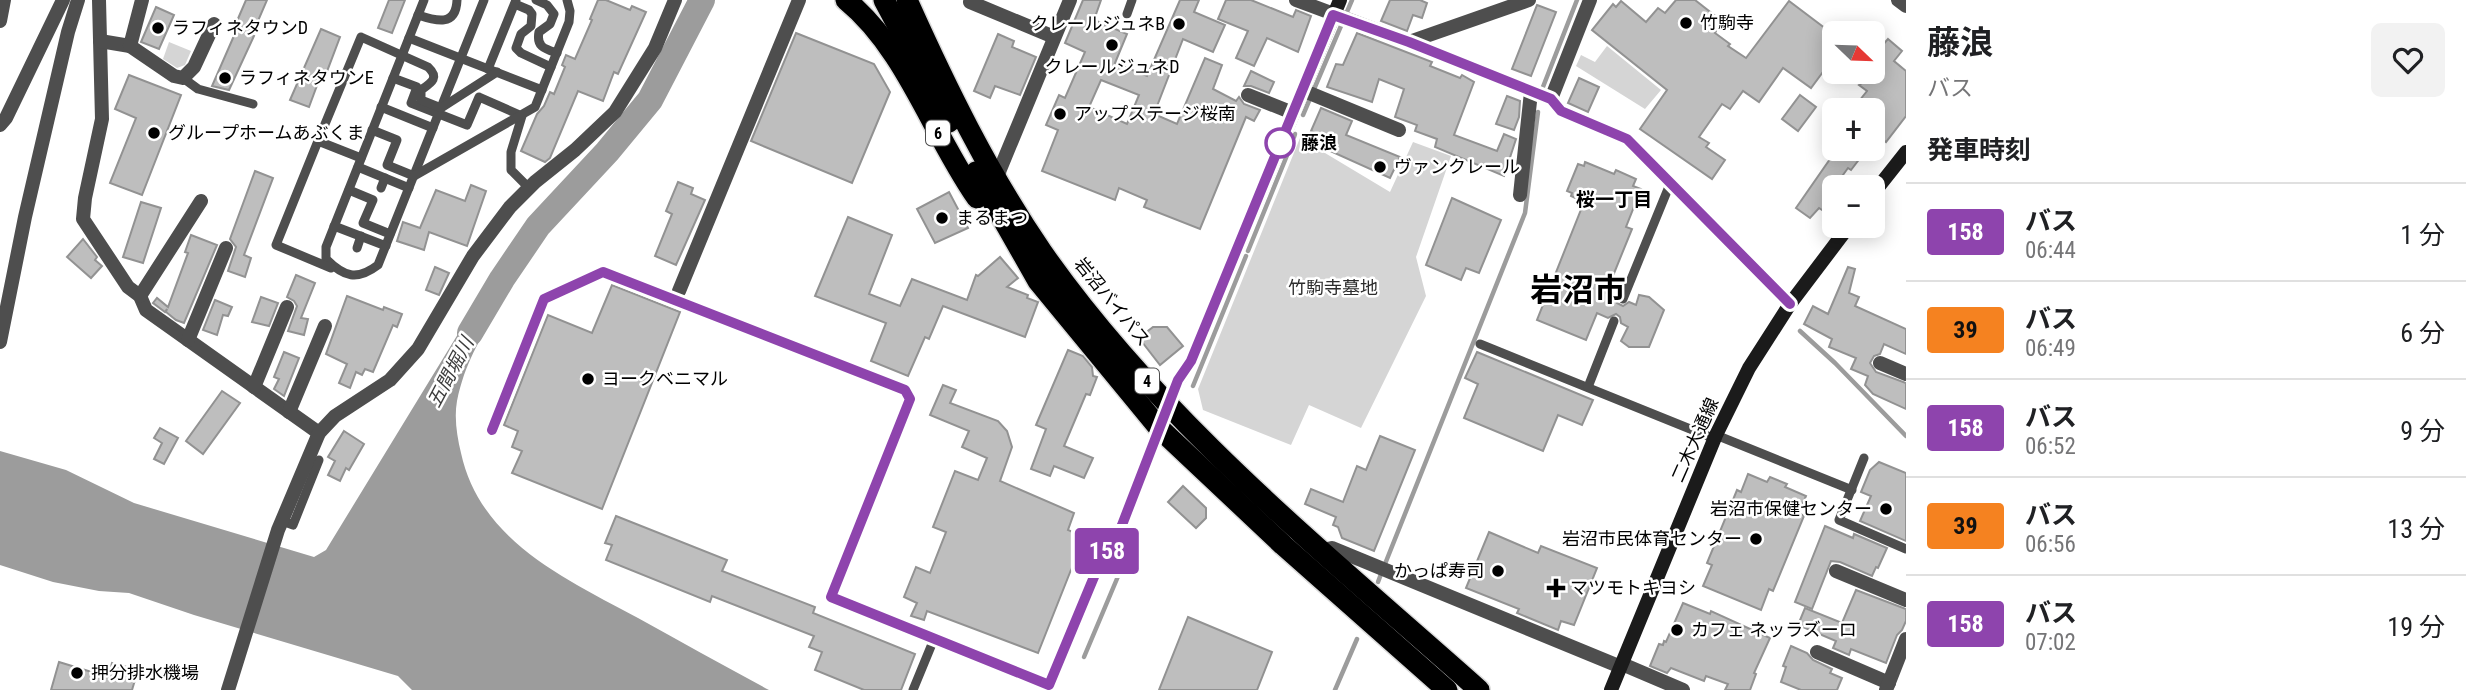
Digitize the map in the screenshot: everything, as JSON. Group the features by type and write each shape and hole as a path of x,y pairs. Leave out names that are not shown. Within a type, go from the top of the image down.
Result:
{"highway":[{"name":"6","path":"846,0 870,22 895,54 963,177 1029,267"},
{"name":"4","path":"884,0 1029,267 1106,366 1159,428 1283,545 1447,690"},
{"name":"岩沼バイパス","path":"907,0 937,68 996,179 1042,251 1082,304 1167,405 1321,551 1479,690"}],"street":[{"path":"0,21 4,0"},
{"path":"0,125 6,118 63,0"},
{"path":"0,342 25,217 68,32 78,0"},
{"path":"99,0 102,119 83,219 128,287 140,296 146,310 319,433"},
{"path":"130,46 142,0"},
{"path":"229,688 280,525 319,433 335,416 390,380 418,349 473,256 510,207 615,112 655,48 675,0"},
{"path":"679,291 799,0"},
{"path":"996,179 1070,0"},
{"path":"1296,0 1551,99 1561,111 1627,139 1790,304"},
{"path":"1048,687 1101,560 1122,525 1167,405 1178,380 1191,361 1293,113 1309,93 1340,17 1340,0"},
{"path":"1409,42 1530,0"},
{"path":"1551,99 1590,0"},
{"path":"1898,0 1906,6"},
{"path":"970,2 1054,37"},
{"path":"100,41 130,46 174,76 183,78 194,67 214,24"},
{"path":"1520,195 1531,92"},
{"path":"1309,93 1399,130"},
{"path":"1248,94 1293,113"},
{"path":"1885,184 1901,170 1906,152"},
{"path":"140,296 201,201"},
{"name":"二木大通線","path":"1612,690 1715,437 1749,368 1790,304 1840,238"},
{"path":"188,340 226,248"},
{"path":"254,387 287,307"},
{"path":"289,412 326,326"},
{"path":"1880,363 1906,374"},
{"path":"1321,551 1332,548 1683,690"},
{"path":"1836,571 1906,600"},
{"path":"1817,652 1887,687 1905,643"}],"lane":[{"path":"346,274 326,259 326,247 424,0"},
{"path":"418,15 444,21 453,15 457,0"},
{"path":"484,0 440,111 378,265 366,274 346,274 276,246 360,37 433,72 434,79 421,90 421,100 440,111 467,125 479,97 522,116"},
{"path":"536,0 547,5 554,14 550,24 539,32 538,43 540,47 557,53"},
{"path":"414,176 535,107 569,22 567,0"},
{"path":"1127,14 1132,0"},
{"path":"440,111 492,71 516,2 532,15 531,26 517,40 516,48 551,67"},
{"path":"409,38 542,90"},
{"path":"183,78 198,89 253,104"},
{"path":"393,78 417,87 411,103 440,111"},
{"path":"382,107 406,122 433,128"},
{"path":"522,116 511,152 511,170 529,188"},
{"path":"372,130 397,140 387,165 414,176"},
{"path":"318,141 409,188"},
{"path":"381,188 385,177"},
{"path":"1623,299 1670,184"},
{"path":"349,191 373,200 363,223 390,234"},
{"path":"334,226 386,246"},
{"path":"357,248 361,236"},
{"path":"492,430 544,299 603,272 905,390 910,399 831,597 1048,687"},
{"path":"1588,387 1614,321"},
{"path":"1479,344 1852,490"},
{"path":"1864,458 1839,520 1906,549"},
{"path":"280,525 293,525 319,460"},
{"path":"914,690 934,639"}],"green space":[{"path":"169,42 191,51 185,65 177,68 163,59"},
{"path":"1607,46 1661,90 1645,109 1576,66 1581,55 1595,62"},
{"name":"竹駒寺墓地","path":"1300,138 1390,192 1413,142 1451,156 1416,257 1426,296 1361,428 1309,405 1291,445 1203,410 1198,389"}],"water":[{"path":"480,298 498,309 468,364 457,401 456,420 461,453 471,484 487,510 506,534 555,572 769,690 412,690 398,676 129,593 99,591 53,582 0,565 0,451 66,470 134,503 314,557 326,550"}],"building":[{"path":"246,0 267,0 229,90 212,86 240,22 237,21"},
{"path":"389,0 405,0 392,33 378,28"},
{"path":"598,0 606,0 630,10 632,6 646,12 618,74 614,72 603,101 578,91 550,158 545,162 521,151 537,114 550,92 554,94 565,67 562,65 566,55 575,59"},
{"path":"1083,0 1101,0 1094,20 1127,34 1115,63 1147,76 1180,0 1199,0 1194,12 1225,25 1213,52 1183,39 1154,114 1177,124 1205,58 1222,65 1213,89 1236,101 1239,97 1244,104 1260,110 1254,121 1246,117 1200,229 1144,207 1147,200 1119,188 1115,200 1042,171 1058,130 1046,125 1059,95 1065,98 1085,52 1065,43","holes":["1101,80 1139,95 1127,124 1089,107"]},
{"path":"1226,0 1251,0 1293,17 1296,10 1311,16 1298,52 1267,38 1254,66 1236,58 1248,31 1218,19"},
{"path":"1390,0 1420,0 1427,3 1422,18 1413,15 1407,31 1381,21"},
{"path":"1676,0 1695,0 1714,15 1707,23 1715,33 1746,58 1789,1 1822,26 1822,73 1811,88 1783,68 1759,102 1743,91 1730,109 1722,104 1699,137 1709,143 1706,147 1725,160 1712,179 1640,129 1667,90 1592,30 1613,4 1616,7 1621,1 1646,22 1658,8 1665,13"},
{"path":"1537,5 1556,12 1531,76 1512,69"},
{"name":"ラフィネタウンD","path":"156,7 174,15 159,49 141,42"},
{"path":"321,29 340,37 326,74 322,72 309,107 290,100"},
{"path":"796,33 874,64 890,92 852,183 751,141"},
{"path":"1357,33 1432,62 1430,66 1460,78 1462,75 1474,82 1454,135 1497,151 1504,134 1516,139 1504,176 1435,147 1437,139 1415,131 1417,125 1395,117 1404,89 1379,79 1372,102 1327,87 1336,64 1343,65"},
{"path":"998,34 1014,41 1012,47 1036,57 1020,95 995,86 990,98 974,91"},
{"path":"1888,39 1902,51 1894,61 1906,71 1906,116 1886,142 1885,98 1861,98 1867,91 1859,85 1885,84 1885,42"},
{"path":"1251,71 1274,82 1269,93 1244,86"},
{"name":"グループホームあぶくま","path":"129,75 181,95 142,195 110,183 136,118 115,109"},
{"path":"1579,78 1599,87 1588,112 1568,103"},
{"path":"1800,95 1816,107 1798,131 1782,119"},
{"path":"1507,96 1520,101 1519,117 1514,130 1496,124"},
{"path":"1321,108 1352,121 1346,135 1400,157 1390,178 1328,150 1332,141 1311,131"},
{"path":"1829,161 1858,161 1843,175 1822,175 1822,210 1819,208 1810,218 1796,208"},
{"path":"1585,162 1614,174 1616,170 1636,179 1633,186 1641,189 1626,227 1632,229 1606,293 1616,297 1617,303 1623,306 1629,302 1636,305 1639,295 1649,297 1664,310 1649,347 1629,347 1621,341 1628,327 1621,323 1616,314 1608,318 1597,313 1586,340 1537,320 1584,202 1567,191 1578,164 1584,166"},
{"path":"255,171 273,178 244,255 251,258 245,277 228,271 236,247 230,239"},
{"path":"678,182 693,188 691,194 705,200 676,265 655,256 672,214 666,211"},
{"path":"471,185 486,191 467,246 429,232 424,250 397,241 403,222 420,228 436,190 465,201"},
{"path":"949,192 968,228 935,243 917,209"},
{"path":"1452,198 1501,220 1479,273 1466,268 1461,280 1426,265"},
{"path":"141,202 161,208 143,263 123,257"},
{"path":"848,217 892,235 869,294 900,306 912,279 967,300 976,275 1000,257 1018,278 1007,287 1038,302 1025,337 943,306 929,339 925,337 908,376 871,361 886,323 815,296"},
{"path":"191,235 217,245 184,323 166,312 167,309 165,312 153,303 157,298 168,307 188,253 185,252"},
{"path":"83,239 97,257 95,260 102,266 91,278 67,257"},
{"path":"435,267 449,273 439,295 426,290"},
{"path":"1848,267 1855,269 1849,293 1859,297 1855,306 1906,329 1906,354 1884,344 1880,354 1874,356 1870,363 1876,372 1906,383 1906,409 1873,394 1865,385 1868,376 1851,369 1856,358 1829,347 1832,339 1804,324 1813,306 1828,314"},
{"path":"296,275 315,283 301,318 308,319 304,335 288,331 297,306 287,297"},
{"name":"ヨークベニマル","path":"612,285 680,312 602,509 512,473 522,451 512,447 518,431 504,425 548,315 592,333"},
{"path":"347,296 383,310 384,307 402,314 397,327 393,325 373,372 365,369 362,375 356,372 350,388 339,383 347,364 326,354"},
{"path":"261,297 278,303 269,326 252,322"},
{"path":"215,300 232,307 228,316 223,315 217,335 203,330"},
{"path":"1153,327 1167,327 1183,346 1160,365 1139,338"},
{"path":"1068,350 1083,356 1092,367 1093,376 1097,377 1090,395 1086,394 1064,446 1093,458 1084,478 1054,466 1050,476 1031,469 1046,429 1036,425"},
{"path":"284,352 299,358 284,396 274,389 279,379 274,377"},
{"path":"1477,352 1593,400 1582,425 1558,415 1543,451 1464,418 1478,384 1465,378"},
{"path":"943,385 956,390 950,403 998,421 1007,431 1012,447 1000,481 1074,513 1068,530 1084,537 1038,653 927,611 924,620 911,616 917,603 904,597 916,567 930,573 946,532 933,527 955,471 978,480 987,458 962,447 969,431 930,415"},
{"path":"222,391 240,403 203,454 186,441"},
{"path":"160,428 178,438 164,464 154,459 162,443 154,438"},
{"path":"344,431 364,444 340,481 328,475 335,461 328,457"},
{"path":"1380,436 1415,450 1374,551 1342,538 1338,527 1333,525 1336,517 1305,504 1311,489 1343,502 1357,466 1366,470"},
{"name":"岩沼市保健センター","path":"1879,462 1906,473 1906,541 1860,521 1871,496 1861,492 1870,470"},
{"name":"岩沼市民体育センター","path":"1748,474 1767,482 1770,477 1806,496 1799,513 1804,516 1773,591 1769,589 1761,610 1703,586 1712,565 1707,563 1737,490 1741,492"},
{"path":"1183,486 1206,508 1206,518 1196,528 1168,502"},
{"path":"616,516 727,560 722,571 815,607 813,613 915,654 901,690 864,690 815,670 822,652 809,647 814,636 712,596 710,602 606,560 612,545 605,543"},
{"path":"1825,526 1853,538 1854,534 1887,548 1872,576 1840,562 1831,561 1812,609 1795,602"},
{"path":"1489,532 1538,553 1541,546 1597,568 1574,625 1561,621 1558,630 1517,613 1519,609 1466,588"},
{"path":"1856,590 1906,609 1906,621 1897,635 1886,663 1851,649 1849,655 1833,648 1836,641 1798,625 1805,608 1842,623"},
{"path":"1683,603 1710,614 1711,611 1770,638 1754,673 1756,674 1750,690 1725,690 1728,684 1706,676 1704,681 1671,668 1667,673 1650,666 1659,644 1666,642"},
{"path":"1188,617 1272,652 1257,690 1159,690"},
{"path":"1791,646 1807,653 1813,660 1832,669 1830,673 1842,678 1837,690 1801,690 1781,682 1786,667 1783,666"},
{"name":"押分排水機場","path":"59,662 108,677 112,663 138,670 132,690 51,690"}],"waterway":[{"name":"五間堀川","path":"470,333 538,226 607,152 650,100 702,0"},
{"path":"1303,115 1352,0"},
{"path":"1541,92 1577,0"},
{"path":"1385,564 1525,213 1538,112"},
{"path":"1248,251 1290,148"},
{"path":"1193,386 1246,256"},
{"path":"1800,331 1906,436"},
{"path":"1084,657 1119,574"},
{"path":"1378,582 1381,574"},
{"path":"1335,690 1357,639"}],"bus line":[{"name":"158","path":"492,430 544,299 603,272 905,390 910,399 831,597 1049,685 1101,560 1122,525 1167,405 1178,380 1191,361 1333,15 1409,42 1551,99 1561,111 1627,139 1790,304"}],"place":[{"name":"竹駒寺","path":"1686,23"},
{"name":"クレールジュネB","path":"1179,24"},
{"name":"ラフィネタウンD","path":"158,28"},
{"name":"クレールジュネD","path":"1112,45"},
{"name":"ラフィネタウンE","path":"225,78"},
{"name":"アップステージ桜南","path":"1060,114"},
{"name":"グループホームあぶくま","path":"154,133"},
{"name":"藤浪","path":"1280,143"},
{"name":"ヴァンクレール","path":"1380,167"},
{"name":"まるまつ","path":"942,218"},
{"name":"ヨークベニマル","path":"588,379"},
{"name":"岩沼市保健センター","path":"1886,509"},
{"name":"岩沼市民体育センター","path":"1756,539"},
{"name":"かっぱ寿司","path":"1498,571"},
{"name":"マツモトキヨシ","path":"1556,588"},
{"name":"カフェ ネッラズーロ","path":"1677,630"},
{"name":"押分排水機場","path":"77,673"}],"district":[{"name":"桜一丁目","path":"1614,199"},
{"name":"岩沼市","path":"1578,290"}]}
